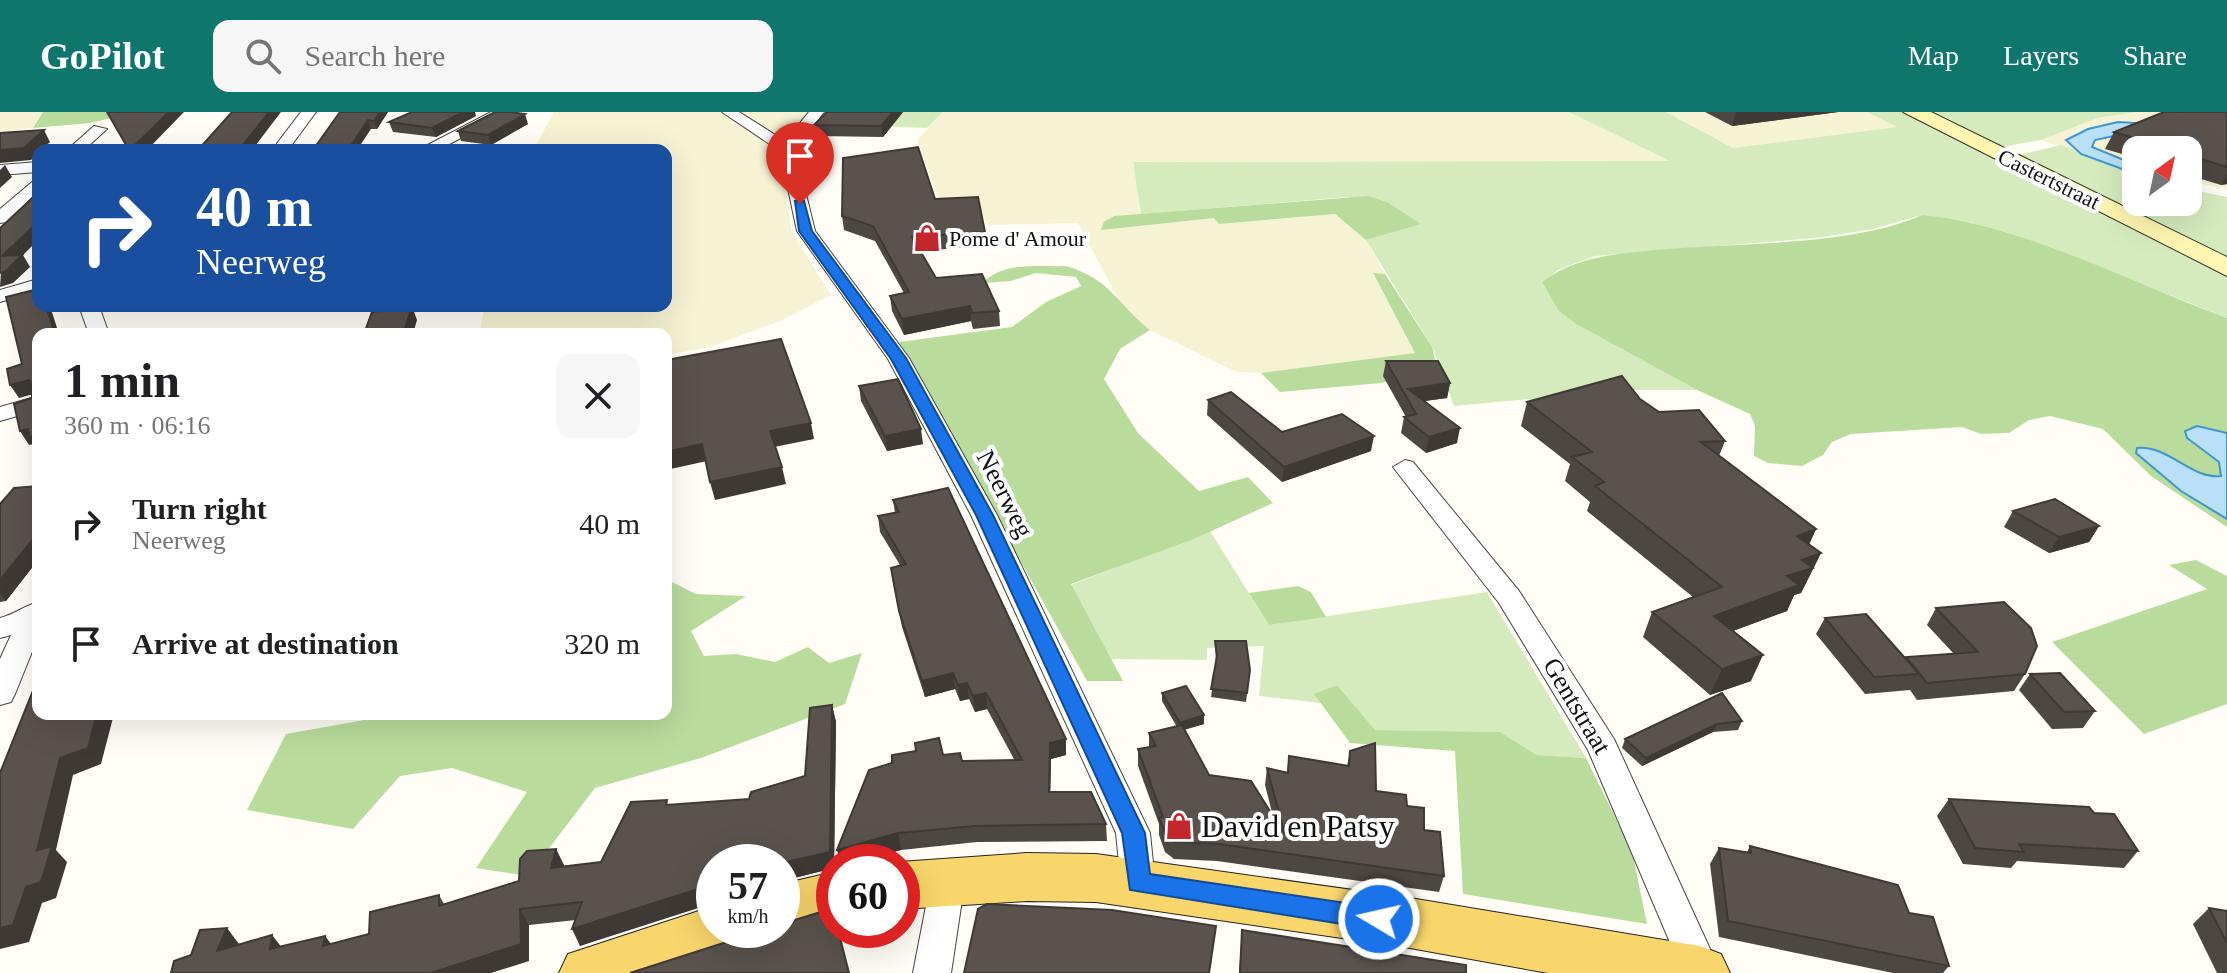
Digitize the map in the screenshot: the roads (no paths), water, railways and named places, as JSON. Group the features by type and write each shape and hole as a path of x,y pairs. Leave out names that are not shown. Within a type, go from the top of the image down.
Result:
{"main road":[{"name":"Castertstraat","path":"1914,112 2227,268"},
{"path":"925,883 1054,876 1138,883 1410,923 1701,973"},
{"path":"589,973 696,938"}],"street":[{"path":"285,144 309,112"},
{"path":"438,144 503,112"},
{"path":"729,112 787,149 817,112"},
{"path":"82,144 99,129"},
{"name":"Neerweg","path":"787,149 806,231 898,358 984,515 1133,833 1138,883"},
{"path":"0,170 32,167"},
{"path":"0,218 32,188"},
{"path":"0,296 32,287"},
{"path":"0,414 32,405"},
{"name":"Gentstraat","path":"1405,467 1509,597 1603,747 1701,973"},
{"path":"0,628 32,617"},
{"path":"0,694 32,621"},
{"path":"925,883 932,973"}],"water":[{"path":"2118,122 2136,123 2123,134 2095,140 2092,147 2122,159 2122,169 2081,154 2066,140 2088,129"},
{"path":"2197,426 2227,433 2227,519 2181,491 2136,453 2137,448 2149,449 2200,473 2221,476 2219,462 2187,438 2185,431"}],"place":[{"name":"Pome d' Amour","path":"927,238"},
{"name":"David en Patsy","path":"1179,826"}]}
